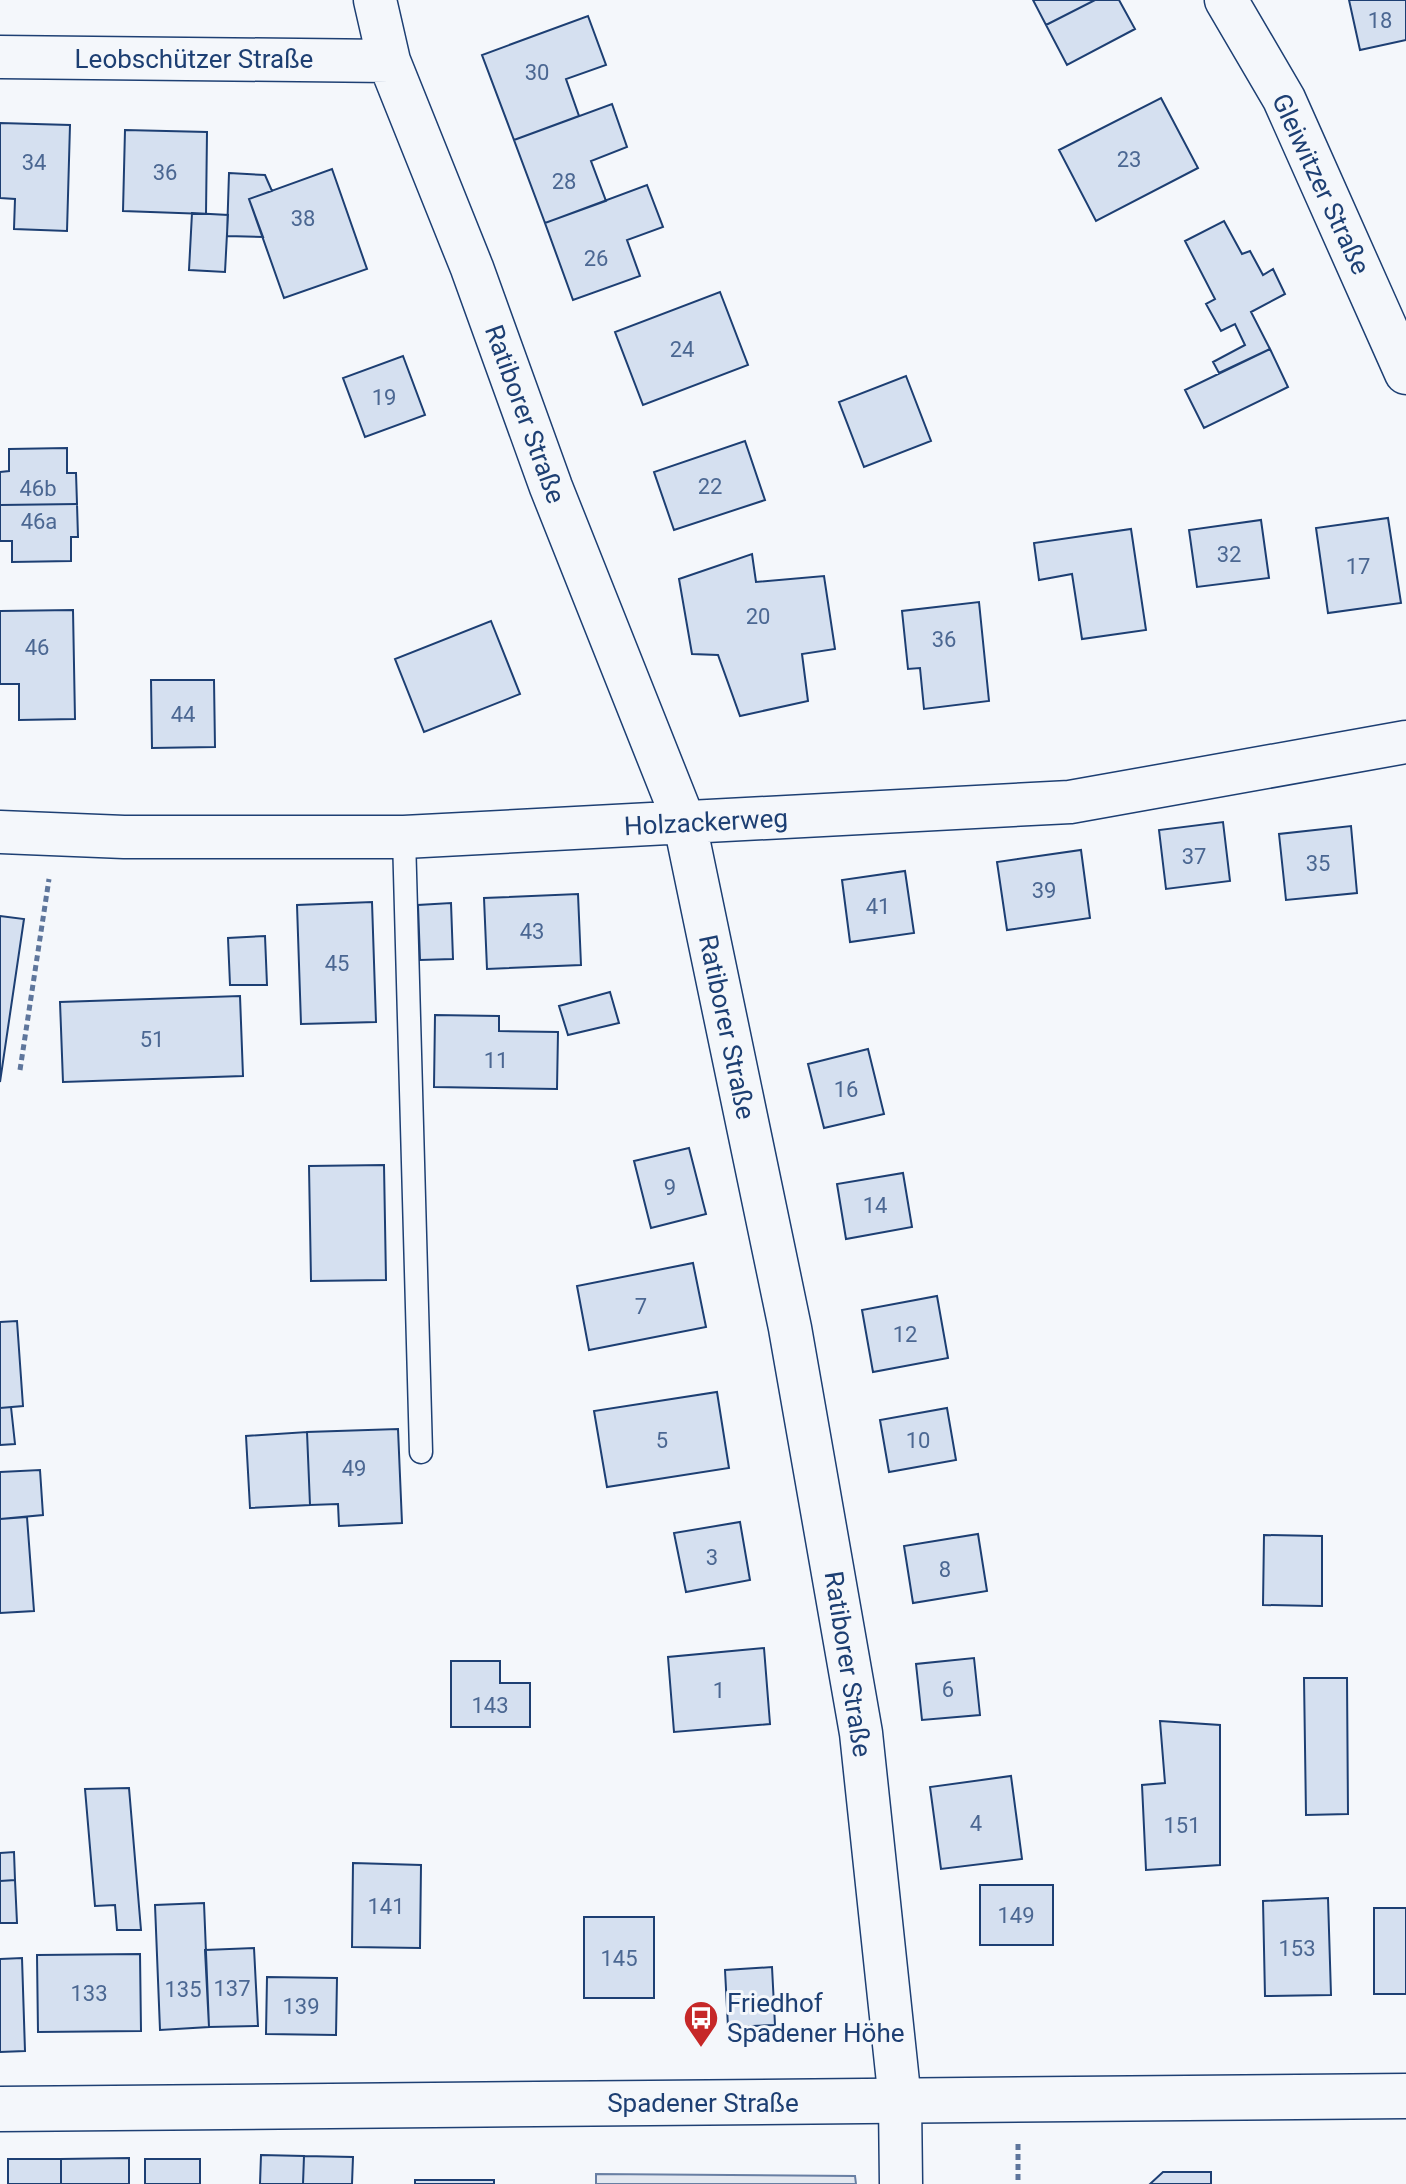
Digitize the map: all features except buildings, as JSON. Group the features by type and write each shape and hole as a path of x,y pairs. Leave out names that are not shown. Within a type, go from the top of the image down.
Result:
{"street":[{"name":"Ratiborer Straße","path":"375,0 389,61 472,268 551,487 685,824 790,1328 861,1733 900,2101 901,2184"},
{"name":"Gleiwitzer Straße","path":"1226,0 1284,99 1406,373"},
{"name":"Leobschützer Straße","path":"0,57 389,61"},
{"name":"Holzackerweg","path":"0,832 404,837 1070,802 1406,742"},
{"name":"Spadener Straße","path":"0,2109 1406,2096"}],"lane":[{"path":"404,837 421,1452"}],"path":[{"path":"20,1070 56,834"}],"shaded area":[{"path":"596,2174 855,2176 856,2184 596,2184"}],"place":[{"name":"Friedhof Spadener Höhe","path":"701,2049"}]}
